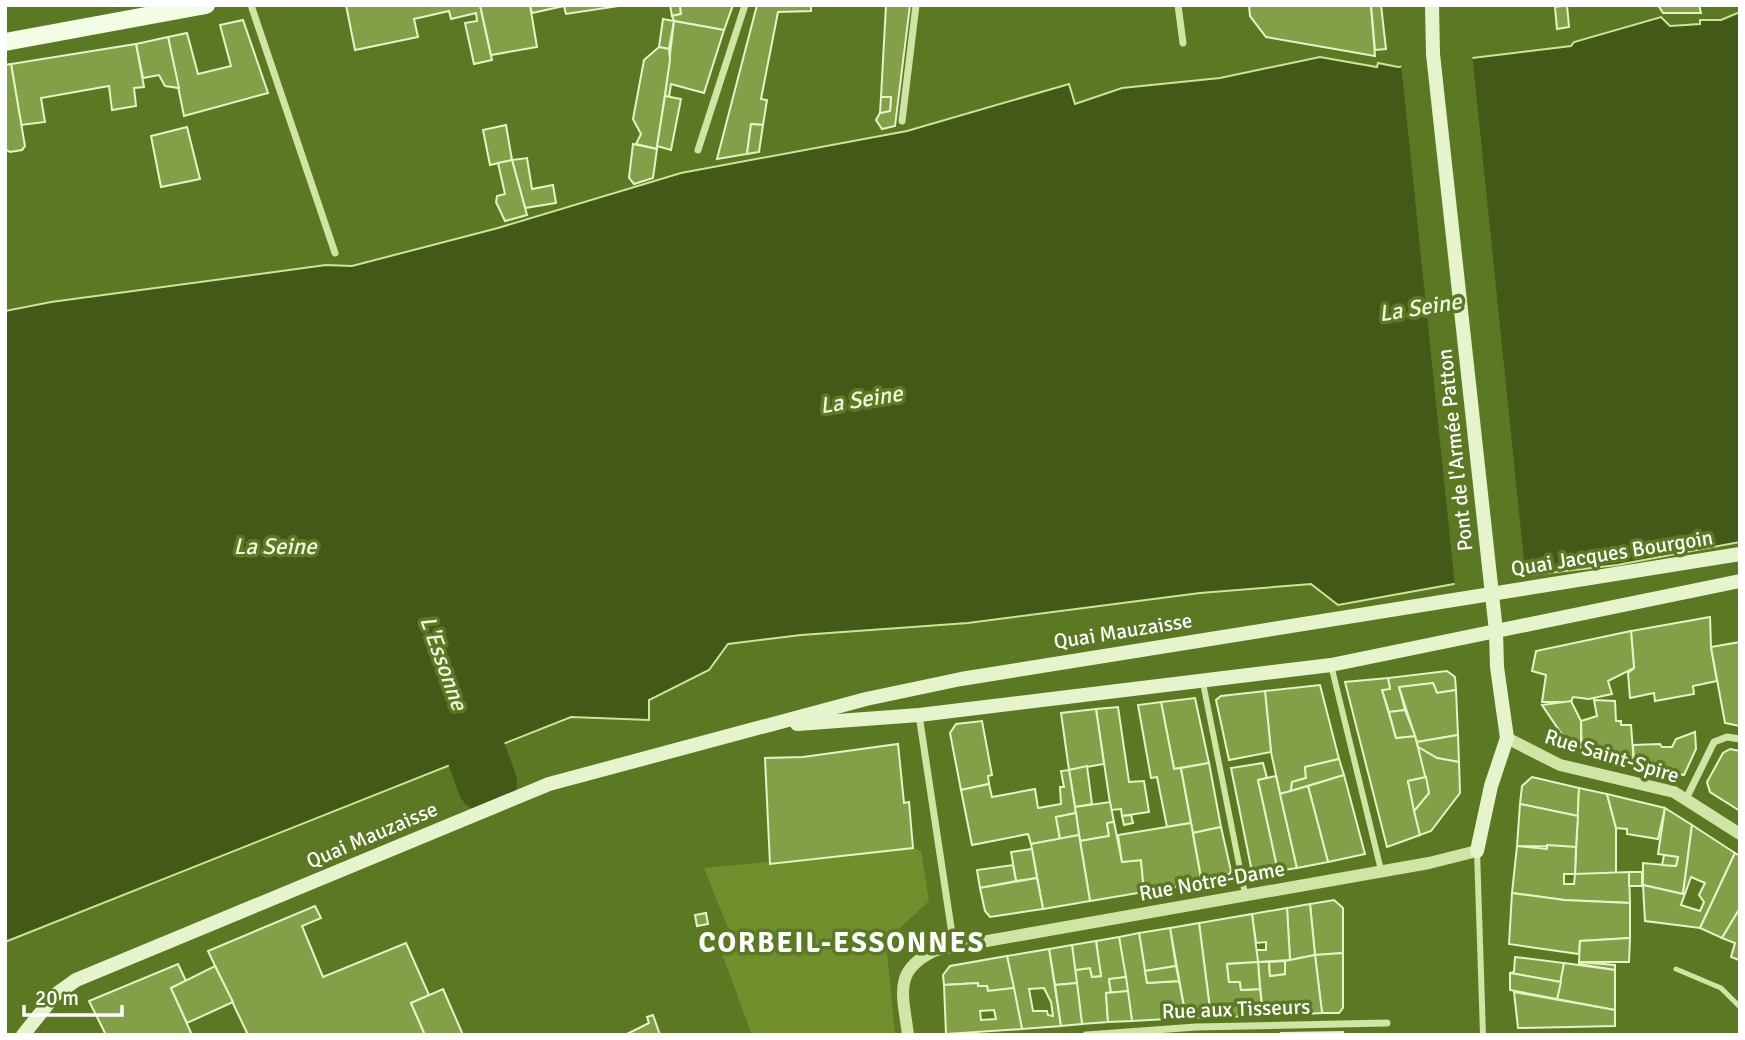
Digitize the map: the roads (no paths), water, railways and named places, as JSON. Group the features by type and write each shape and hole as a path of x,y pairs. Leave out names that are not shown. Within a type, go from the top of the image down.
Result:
{"main road":[{"path":"5,42 206,5"},
{"name":"Pont de l'Armée Patton","path":"1432,5 1433,54 1496,632 1497,667 1507,738"},
{"name":"Quai Jacques Bourgoin","path":"1491,593 1740,554"},
{"path":"1496,632 1740,580"},
{"name":"Quai Mauzaisse","path":"23,1035 55,995 89,975 549,784 866,699 961,679 1491,593"},
{"name":"Quai Mauzaisse","path":"764,727 919,715 1203,683 1331,665 1496,632"},
{"path":"1477,851 1489,796 1507,738"}],"street":[{"path":"251,5 335,253"},
{"path":"698,150 745,5"},
{"path":"902,121 916,5"},
{"path":"1178,5 1183,43"},
{"path":"1331,665 1381,870"},
{"path":"1203,683 1245,894"},
{"path":"919,715 954,947"},
{"path":"1686,799 1714,743 1727,737 1740,739"},
{"name":"Rue Saint-Spire","path":"1507,738 1560,765 1661,787 1686,799 1740,834"},
{"path":"1477,851 1483,1035"},
{"name":"Rue Notre-Dame","path":"908,1035 902,985 907,970 921,957 936,950 1477,851"},
{"name":"Rue aux Tisseurs","path":"1086,1035 1196,1027 1387,1023"}],"lane":[{"path":"1676,969 1721,988 1740,1007"}],"water":[{"name":"La Seine","path":"1740,12 1740,542 1617,565 1454,584 1338,605 1311,584 1200,593 968,623 801,635 728,644 709,670 649,700 649,720 571,717 5,942 5,311 51,302 326,265 352,266 498,228 681,173 907,131 1069,84 1075,104 1122,88 1220,78 1320,57 1377,67 1378,63 1398,67 1571,46 1574,42 1661,17 1670,26 1700,24 1700,20 1721,20"}],"waterway":[{"name":"L'Essonne","path":"449,678 487,783"}],"district":[{"name":"CORBEIL-ESSONNES","path":"842,942"}]}
